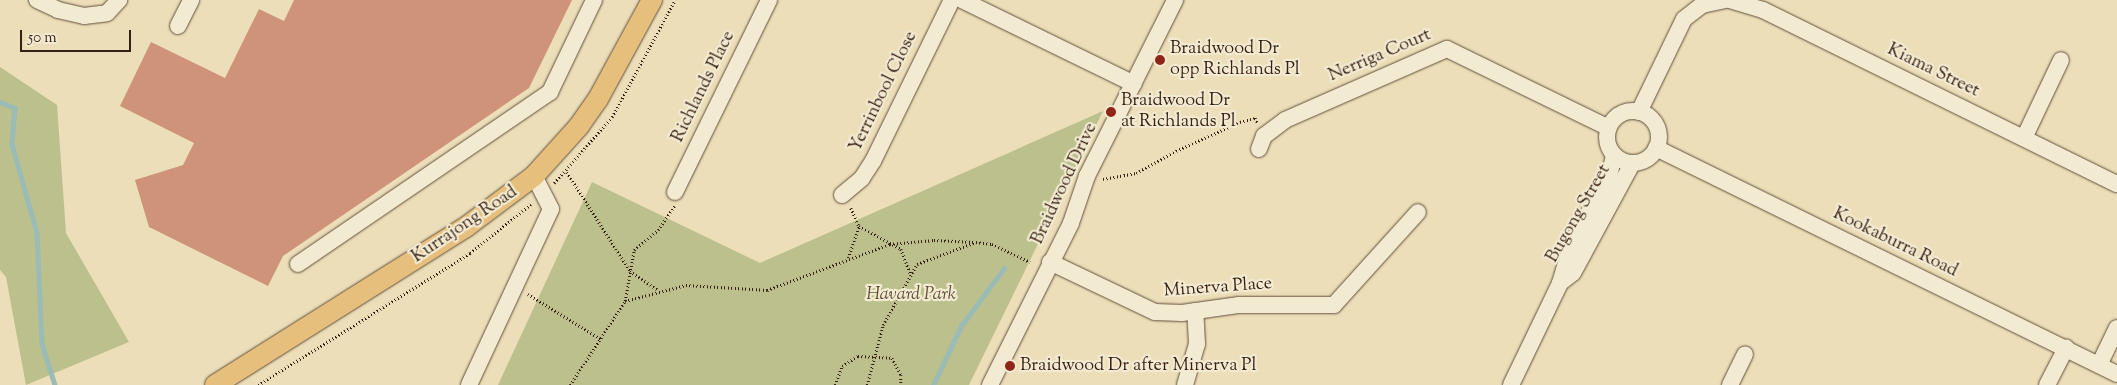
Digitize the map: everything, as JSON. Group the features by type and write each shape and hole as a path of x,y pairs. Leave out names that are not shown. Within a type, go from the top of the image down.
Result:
{"main road":[{"name":"Kurrajong Road","path":"214,385 466,227 534,176 579,126 598,99 652,0"}],"street":[{"path":"37,0 58,10 84,16 107,13 119,0"},
{"path":"178,26 190,0"},
{"path":"298,264 550,92 594,0"},
{"name":"Richlands Place","path":"675,192 769,0"},
{"name":"Yerrinbool Close","path":"842,195 862,178 873,161 952,0"},
{"path":"962,0 1134,84"},
{"name":"Braidwood Drive","path":"990,385 1078,206 1087,176 1175,0"},
{"path":"1639,112 1684,19 1702,5 1724,0"},
{"name":"Kiama Street","path":"1730,0 1763,10 2117,184"},
{"name":"Nerriga Court","path":"1261,143 1284,120 1447,49 1608,128"},
{"path":"2024,138 2061,60"},
{"path":"1639,112 1654,122 1658,140 1656,148 1650,157 1632,164 1614,156 1608,147 1608,128 1621,114 1639,112"},
{"name":"Kookaburra Road","path":"1656,148 2117,374"},
{"name":"Bugong Street","path":"1511,385 1560,283 1572,243 1609,176 1614,156"},
{"name":"Bugong Street","path":"1560,283 1573,273 1632,164"},
{"path":"469,385 551,209 534,176"},
{"name":"Minerva Place","path":"1050,262 1148,310 1164,313 1239,305 1334,305 1418,212"},
{"path":"1185,385 1197,344 1195,311"},
{"path":"2099,365 2117,328"},
{"path":"2047,385 2066,348"},
{"path":"1730,385 1745,354"}],"path":[{"path":"1087,176 1109,180 1125,177 1176,151 1256,118 1261,143"},
{"path":"567,172 629,269 660,291"},
{"path":"570,385 625,301 629,269 634,250 658,230 674,211 675,192"},
{"path":"842,195 859,226 901,249 910,273"},
{"path":"848,258 859,226"},
{"path":"625,301 686,285 767,290 848,258 890,244 934,240 992,244 1030,262"},
{"path":"867,385 883,325 910,273 923,259 976,242"},
{"path":"515,286 601,339"},
{"path":"835,385 842,366 851,358 875,356 885,356 896,362 900,385"}],"green space":[{"path":"0,67 57,105 66,233 129,342 26,385 6,277 0,270"},
{"name":"Havard Park","path":"1103,111 969,385 498,385 592,182 760,263"}],"building":[{"path":"294,0 572,0 529,88 283,256 268,286 149,227 135,180 183,165 194,143 120,106 151,42 225,78 259,9 284,21"}],"waterway":[{"path":"0,102 15,108 12,144 37,233 42,344 55,385"},
{"path":"933,385 961,326 1004,268"}],"place":[{"name":"Braidwood Dr opp Richlands Pl","path":"1160,60"},
{"name":"Braidwood Dr at Richlands Pl","path":"1111,112"},
{"name":"Braidwood Dr after Minerva Pl","path":"1010,366"}]}
